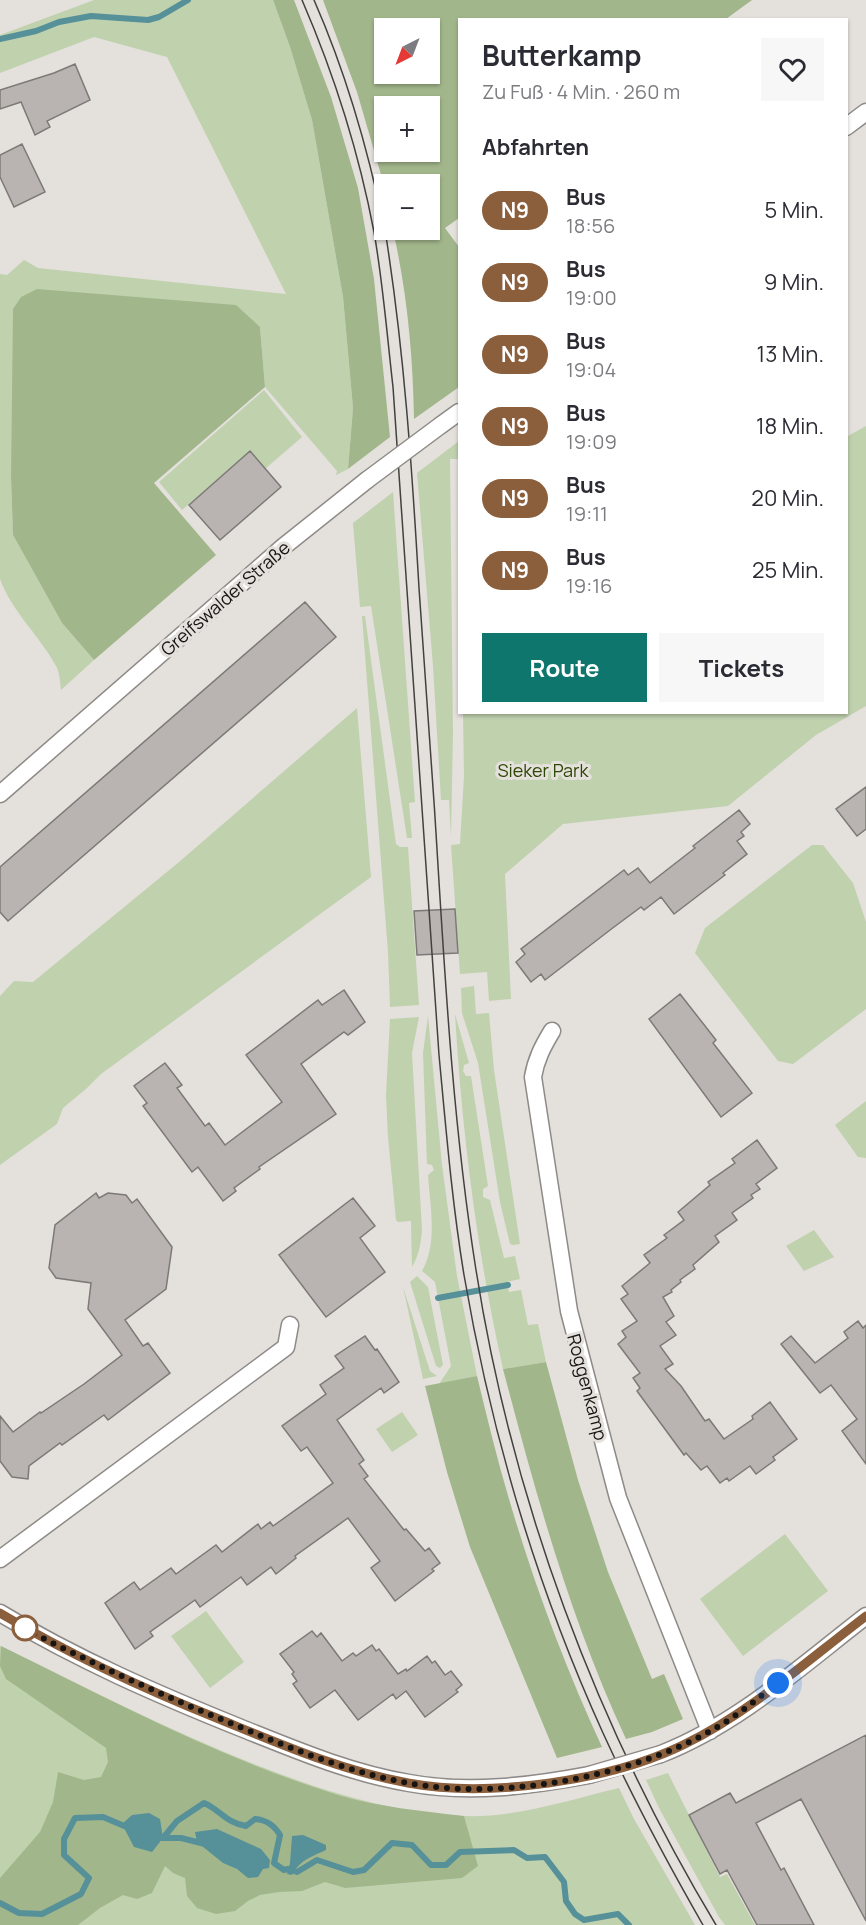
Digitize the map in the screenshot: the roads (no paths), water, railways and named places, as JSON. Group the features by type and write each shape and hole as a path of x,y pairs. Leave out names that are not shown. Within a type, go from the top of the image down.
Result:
{"street":[{"path":"848,126 866,112"},
{"name":"Greifswalder Straße","path":"0,794 284,547 367,480 458,413"},
{"name":"Roggenkamp","path":"552,1031 535,1064 533,1077 569,1311 618,1498 710,1731"},
{"path":"0,1559 286,1347 290,1325"},
{"path":"0,1613 40,1637 197,1710 311,1756 373,1776 419,1785 488,1788 543,1784 589,1775 661,1754 710,1731 742,1710 866,1616"}],"water":[{"path":"149,1813 160,1819 163,1838 152,1852 134,1847 122,1824 132,1815"},
{"path":"217,1829 261,1849 270,1860 269,1868 263,1869 258,1877 248,1878 237,1869 223,1863 197,1842 195,1832"},
{"path":"303,1835 326,1845 326,1850 302,1862 292,1875 287,1874 292,1836"}],"waterway":[{"path":"0,39 36,31 59,22 91,16 148,20 159,17 188,0"},
{"path":"438,1298 508,1285"},
{"path":"155,1837 163,1838 177,1821 204,1803 239,1824 246,1826 255,1819 270,1824 280,1835 274,1863 284,1870 297,1872 317,1860 353,1872 364,1870 392,1843 412,1845 431,1865 446,1865 460,1852 514,1850 527,1858 545,1857 564,1882 566,1901 575,1914 584,1920 618,1914 629,1925"},
{"path":"0,1903 19,1913 42,1914 81,1894 89,1878 64,1855 64,1839 75,1818 103,1817 129,1828"},
{"path":"163,1838 181,1838 205,1844"}],"tram line":[{"path":"302,0 325,56 353,143 368,202 380,270 393,387 439,1055 456,1220 475,1334 502,1451 537,1566 557,1622 614,1758 703,1925"},
{"path":"314,0 355,112 374,182"},
{"path":"387,240 402,363 410,453 447,997 461,1161 476,1270 492,1356 512,1441 536,1526 564,1609 633,1771 716,1925"}],"park label":[{"name":"Sieker Park","path":"543,770"}]}
